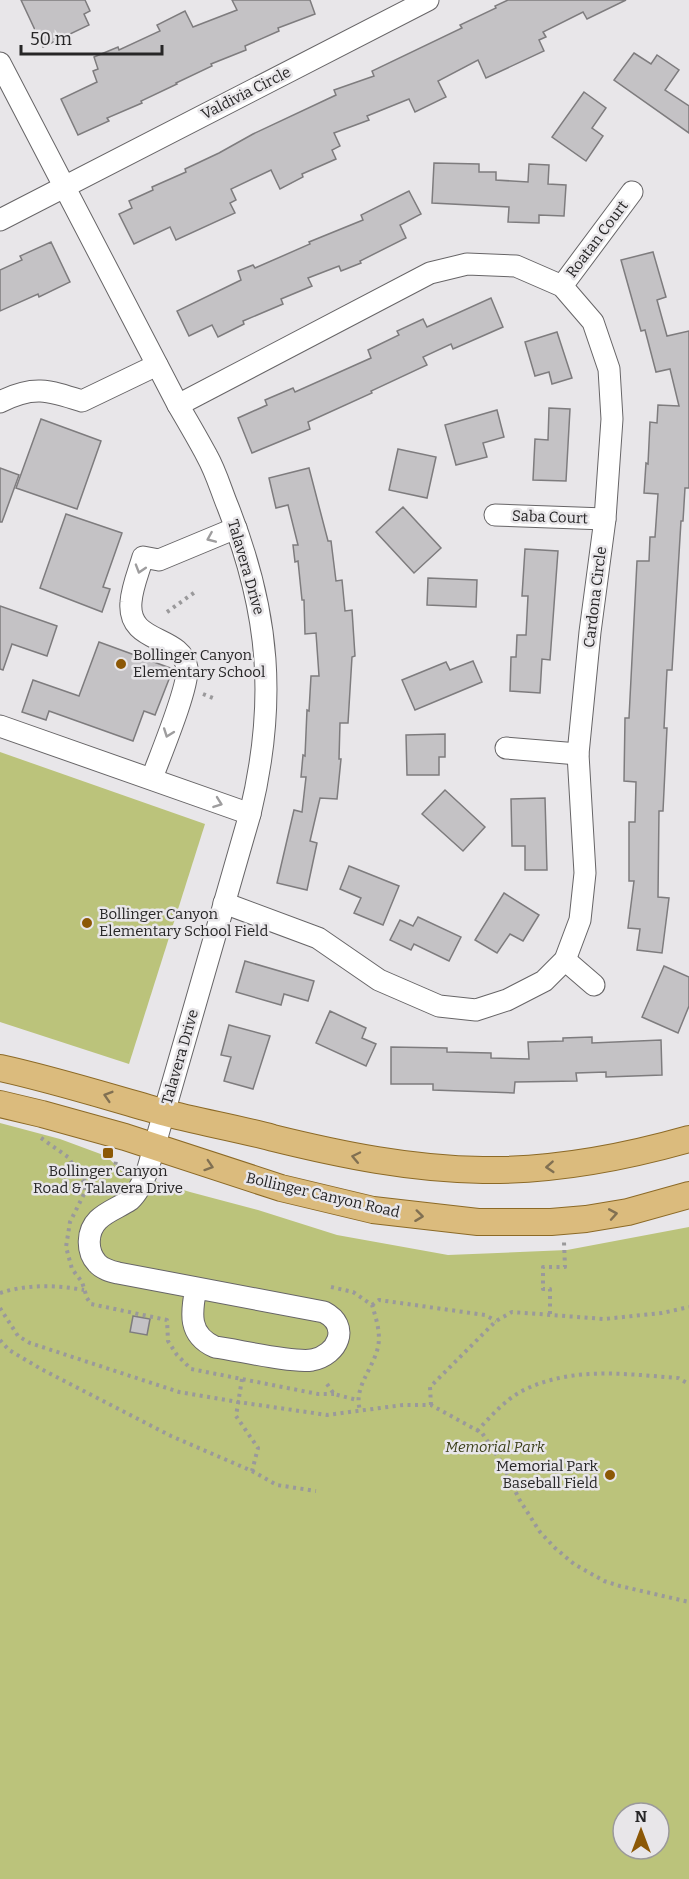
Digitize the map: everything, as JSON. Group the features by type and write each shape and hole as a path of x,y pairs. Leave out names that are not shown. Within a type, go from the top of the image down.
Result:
{"main road":[{"path":"0,1068 61,1082 164,1112 308,1147 380,1162 434,1168 485,1170 564,1166 640,1153 689,1139"},
{"name":"Bollinger Canyon Road","path":"0,1104 42,1114 281,1188 373,1210 478,1222 517,1223 586,1219 628,1212 689,1195"}],"street":[{"name":"Valdivia Circle","path":"0,220 428,0"},
{"name":"Talavera Drive","path":"0,63 178,405 209,458 242,543 260,612 266,663 266,713 259,777 250,814 147,1172 131,1199 98,1220 92,1230 90,1250 97,1263 105,1269 196,1288"},
{"name":"Roatan Court","path":"562,286 632,192"},
{"name":"Cardona Circle","path":"178,405 430,273 467,264 516,266 562,286 593,322 609,369 612,418 605,519 578,754 585,873 580,920 565,960 544,981 507,1000 476,1010 439,1006 380,980 318,938 224,903"},
{"path":"0,402 18,393 47,390 82,401 157,365"},
{"name":"Saba Court","path":"495,515 605,519"},
{"path":"152,778 183,691 187,670 185,661 178,650 143,633 134,617 131,600 143,557 159,560 236,528"},
{"path":"0,726 250,814"},
{"path":"506,748 578,754"},
{"path":"565,960 594,985"},
{"path":"196,1288 324,1312 333,1317 338,1326 339,1337 336,1346 331,1353 312,1360 215,1347 204,1342 193,1320 192,1309 196,1288"}],"path":[{"path":"167,612 195,592"},
{"path":"83,1180 115,1168 116,1160"},
{"path":"550,1314 550,1289 543,1289 543,1267 565,1267 564,1240"},
{"path":"0,1293 16,1288 46,1286 84,1290"},
{"path":"331,1287 353,1292 372,1305 379,1332 378,1347 357,1400 360,1410"},
{"path":"372,1305 379,1300 485,1315 496,1321"},
{"path":"431,1405 430,1387 496,1321 512,1312 604,1319 662,1313 689,1307"},
{"path":"0,1308 18,1336 30,1343 179,1392 327,1415 403,1405 431,1405 482,1433 502,1463 519,1499 540,1532 561,1554 604,1581 639,1592 689,1602"},
{"path":"0,1340 9,1350 171,1436 277,1485 316,1491"},
{"path":"477,1431 500,1406 522,1391 557,1378 592,1372 678,1378 689,1384"},
{"path":"242,1379 236,1416 258,1448 252,1472"},
{"path":"327,1384 334,1395 357,1400"}],"green space":[{"name":"Bollinger Canyon Elementary School Field","path":"0,752 205,824 129,1064 0,1022"},
{"name":"Memorial Park","path":"0,1123 60,1139 106,1156 122,1171 190,1192 258,1210 337,1235 448,1255 567,1250 689,1227 689,1879 0,1879"}],"building":[{"path":"21,0 85,0 90,11 84,14 89,25 43,47"},
{"path":"232,0 310,0 315,14 278,28 279,31 245,46 246,50 211,64 212,66 141,101 142,103 107,118 109,121 78,135 61,99 97,82 93,71 98,69 94,57 118,47 119,50 160,31 157,25 185,11 193,27 237,10"},
{"path":"508,0 626,0 587,19 583,12 543,32 546,37 539,40 544,51 486,78 478,60 438,81 446,97 415,112 409,99 367,116 369,120 334,133 340,146 332,150 336,159 302,174 303,177 280,189 271,170 231,189 236,200 230,203 235,213 176,240 170,227 134,244 119,214 132,208 129,201 253,134 336,95 334,90 374,76 372,71 462,28 460,25"},
{"path":"634,53 651,64 657,55 679,70 665,90 689,106 689,133 614,80"},
{"path":"584,92 606,108 592,128 603,136 586,161 552,137"},
{"path":"434,163 479,164 479,172 496,172 496,180 528,182 529,164 549,165 548,184 566,185 564,216 539,215 539,223 508,222 509,207 432,203"},
{"path":"409,191 421,214 400,225 406,238 360,261 361,263 341,271 339,266 308,278 312,286 281,299 283,304 243,321 244,324 218,337 212,325 189,336 177,311 241,280 238,271 253,265 255,268 310,244 309,242 363,220 361,215"},
{"path":"51,242 70,282 39,297 38,294 0,311 0,270 22,260 20,256"},
{"path":"653,252 666,297 657,300 667,336 689,331 689,488 685,488 683,521 681,521 672,670 667,670 663,811 659,811 658,897 669,898 662,953 637,950 640,929 628,928 634,881 629,881 629,822 635,822 636,782 624,781 625,718 629,718 637,561 649,561 650,537 655,537 658,494 644,493 650,422 657,423 658,405 679,406 670,369 656,372 645,330 641,331 621,260"},
{"path":"491,298 503,327 453,349 451,344 423,357 427,365 308,422 310,429 252,453 238,418 267,405 265,400 293,388 295,392 371,358 368,350 399,335 397,331 423,319 427,327"},
{"path":"557,332 572,378 552,384 549,372 535,376 525,342"},
{"path":"549,408 570,409 566,481 533,480 535,439 548,440"},
{"path":"497,410 504,437 483,443 487,457 456,465 445,425"},
{"path":"41,419 101,441 77,509 16,488"},
{"path":"398,449 436,457 427,498 389,490"},
{"path":"0,468 19,475 2,522 0,522"},
{"path":"309,468 328,541 331,541 336,581 342,580 345,611 352,610 355,656 352,657 348,723 340,723 339,759 341,759 337,799 320,798 310,841 317,843 307,890 277,883 294,810 302,812 306,777 301,777 303,755 305,756 311,676 319,676 316,633 305,634 304,600 302,600 298,561 295,562 293,545 298,545 288,505 276,508 269,478"},
{"path":"403,507 441,548 414,573 376,532"},
{"path":"66,514 122,533 103,587 110,589 102,612 40,588"},
{"path":"525,549 558,551 550,660 542,659 540,693 510,691 511,657 516,657 517,635 526,635 528,596 522,596"},
{"path":"428,578 477,580 476,607 427,605"},
{"path":"0,606 57,626 47,656 12,644 3,670 0,669"},
{"path":"99,642 173,669 155,715 144,711 133,741 49,711 46,720 22,712 33,680 79,696"},
{"path":"473,661 482,682 415,710 402,680 446,662 450,670"},
{"path":"445,734 445,757 439,757 439,775 407,775 406,735"},
{"path":"445,790 485,827 463,851 422,814"},
{"path":"545,798 547,870 525,870 525,846 512,846 511,799"},
{"path":"349,866 399,886 383,925 354,913 361,898 340,889"},
{"path":"504,893 539,915 523,941 510,934 497,953 475,940"},
{"path":"418,917 461,937 449,961 414,944 411,950 390,940 400,920 413,926"},
{"path":"245,961 314,981 308,1001 284,994 281,1005 236,992"},
{"path":"664,966 689,977 689,1006 678,1033 642,1017"},
{"path":"330,1011 366,1028 362,1038 376,1044 366,1066 316,1043"},
{"path":"229,1025 270,1036 253,1089 224,1081 231,1057 221,1055"},
{"path":"592,1037 592,1043 661,1040 662,1075 606,1077 606,1072 576,1073 577,1081 515,1082 514,1093 433,1090 433,1084 391,1084 391,1047 447,1048 447,1052 491,1053 491,1058 529,1059 528,1042"},
{"path":"133,1316 150,1319 147,1335 130,1332"}],"place":[{"name":"Bollinger Canyon Elementary School","path":"121,664"},
{"name":"Bollinger Canyon Elementary School Field","path":"87,923"},
{"name":"Bollinger Canyon Road & Talavera Drive","path":"108,1153"},
{"name":"Memorial Park Baseball Field","path":"610,1475"}]}
